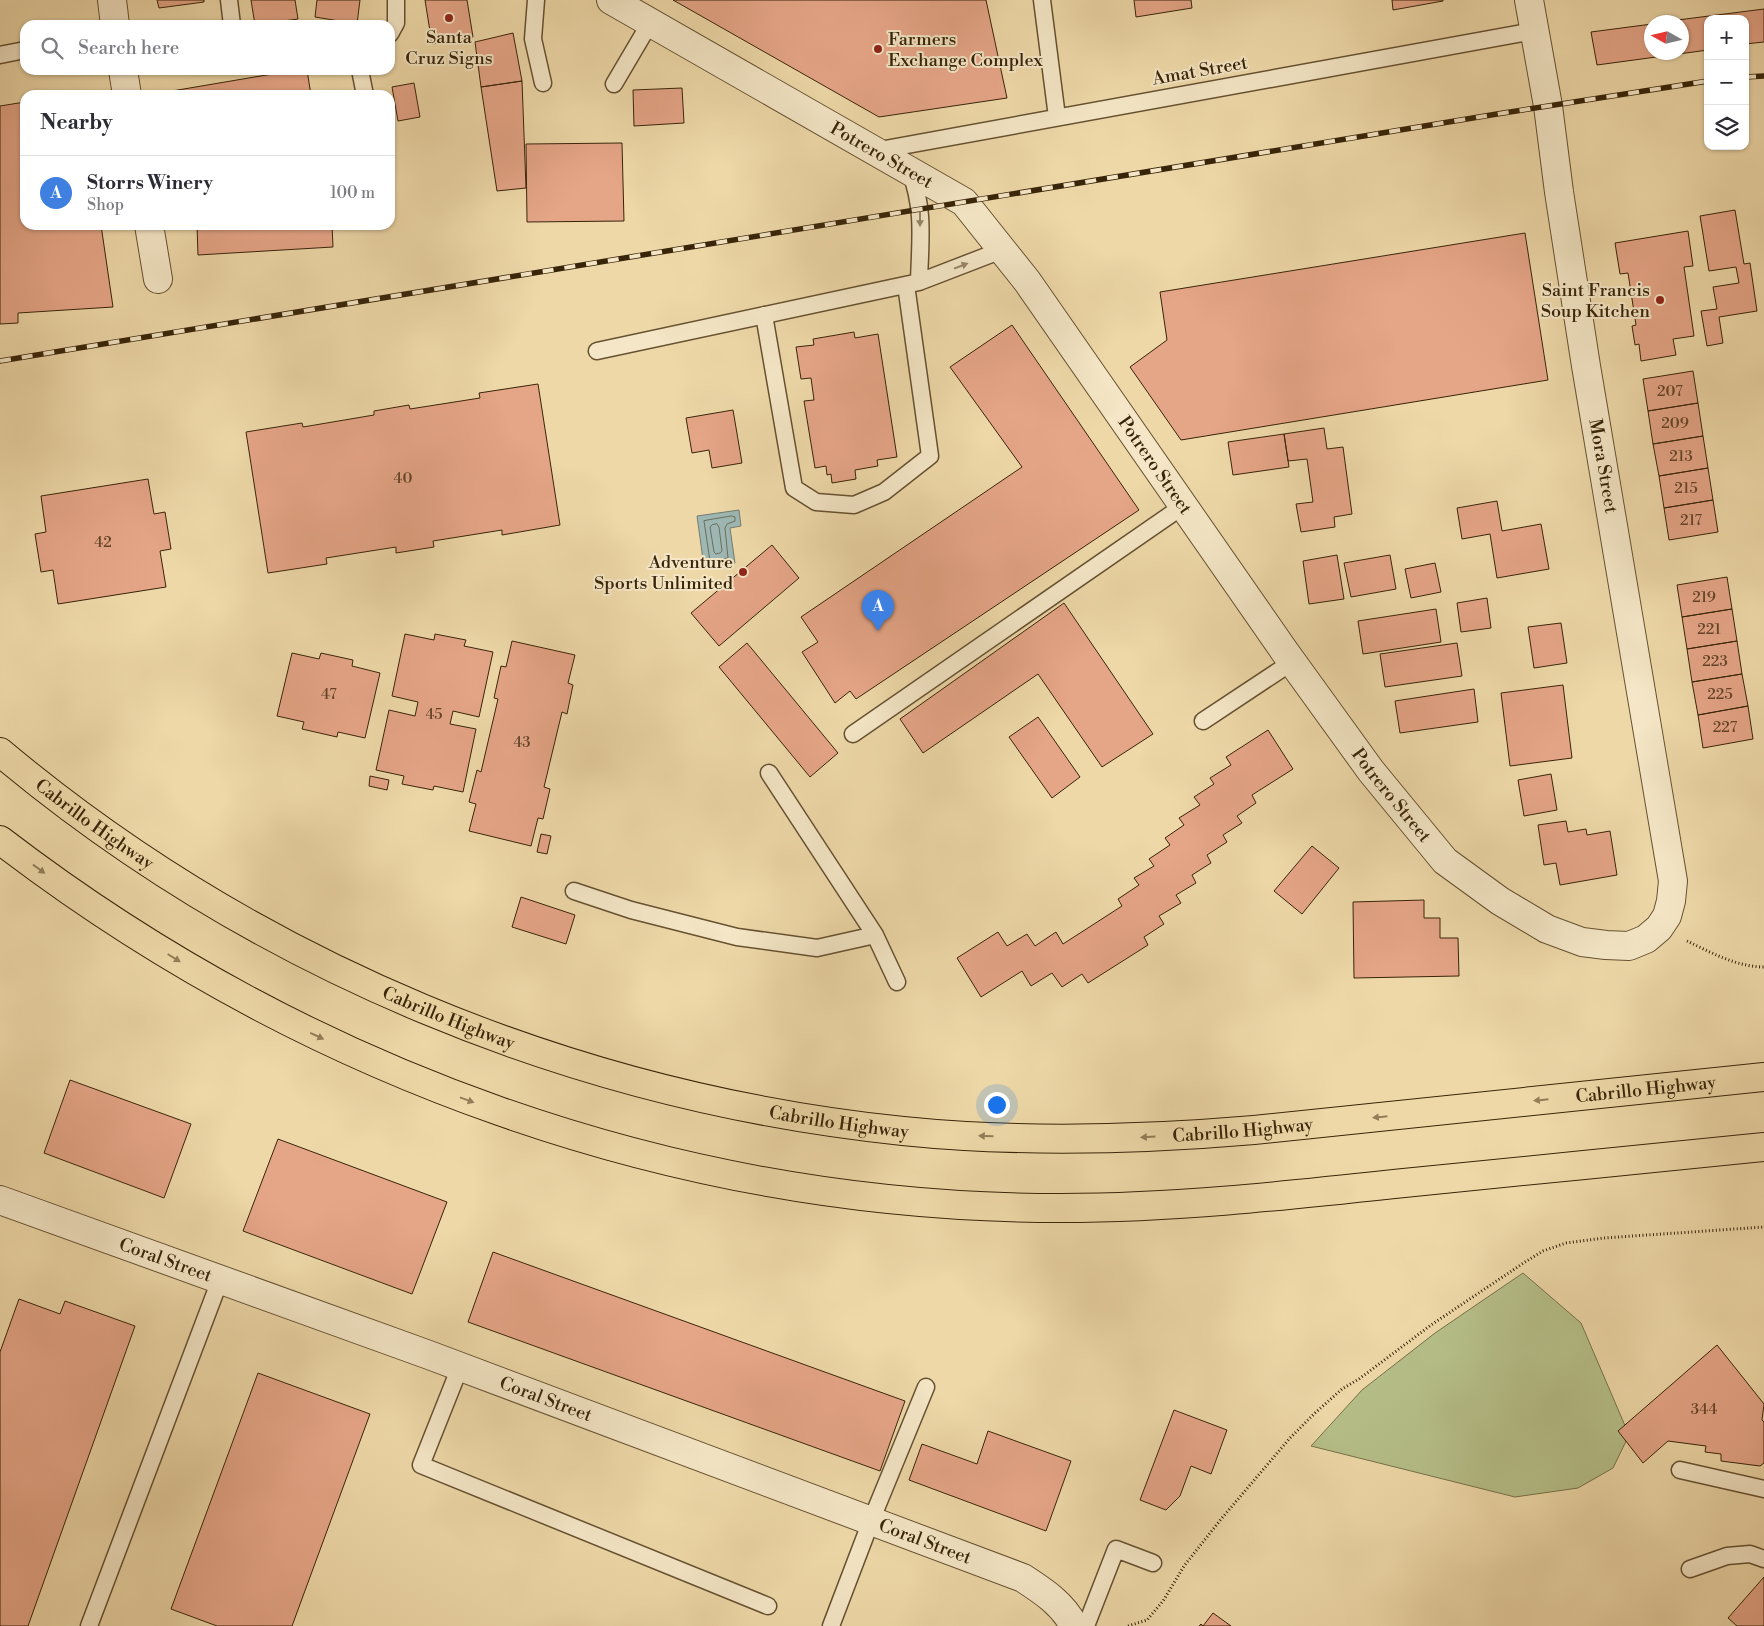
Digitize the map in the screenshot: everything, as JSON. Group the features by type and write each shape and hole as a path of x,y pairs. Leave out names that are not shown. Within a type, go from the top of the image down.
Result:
{"highway":[{"name":"Cabrillo Highway","path":"0,752 59,798 175,880 245,921 361,981 485,1033 557,1059 692,1096 762,1110 903,1130 1032,1138 1115,1139 1186,1136 1254,1130 1764,1077"},
{"path":"0,840 62,885 179,962 272,1013 370,1060 444,1091 568,1134 704,1169 775,1182 845,1193 966,1204 1058,1208 1128,1207 1211,1202 1764,1147"}],"street":[{"path":"112,0 114,20"},
{"name":"Potrero Street","path":"611,0 964,202 1027,281 1292,662 1371,771 1445,861 1500,901 1547,929 1582,942 1629,946 1646,939 1659,928"},
{"name":"Mora Street","path":"1529,0 1548,106 1559,192 1586,366 1673,881 1667,916 1659,928"},
{"path":"123,75 126,90"},
{"path":"150,230 158,279"},
{"name":"Coral Street","path":"0,1200 460,1367 1023,1578 1049,1595 1069,1617 1074,1626"}],"lane":[{"path":"230,0 232,20"},
{"path":"395,25 396,0"},
{"path":"536,0 533,39 543,83"},
{"path":"1042,0 1057,117"},
{"path":"614,84 650,23"},
{"name":"Amat Street","path":"874,150 1534,31"},
{"path":"0,55 20,51"},
{"path":"361,75 364,90"},
{"path":"764,315 794,488 816,502 854,505 884,492 930,456 913,284 920,209 917,189 910,171"},
{"path":"597,351 913,284 1002,250"},
{"path":"853,734 1183,506"},
{"path":"1203,721 1292,662"},
{"path":"769,773 875,935 897,982"},
{"path":"574,891 631,910 737,937 817,948 875,935"},
{"path":"89,1626 220,1280"},
{"path":"460,1367 421,1465 768,1606"},
{"path":"831,1626 871,1521 926,1387"},
{"path":"1680,1470 1764,1489"},
{"path":"1086,1626 1116,1549 1153,1563"},
{"path":"1690,1569 1728,1556 1750,1554 1764,1559"}],"path":[{"path":"1659,928 1722,958 1764,967"},
{"path":"1128,1626 1147,1620 1163,1601 1184,1566 1222,1518 1290,1438 1315,1413 1342,1389 1359,1379 1431,1325 1525,1262 1543,1251 1566,1243 1604,1238 1764,1227"}],"green space":[{"path":"1523,1273 1581,1323 1629,1435 1613,1468 1578,1488 1515,1497 1311,1446 1362,1390 1435,1333"}],"water":[{"path":"739,510 741,526 730,528 735,563 704,567 697,516"}],"building":[{"path":"157,0 204,0 204,2 159,8"},
{"path":"251,0 295,0 298,19 254,20"},
{"path":"317,0 360,0 358,20 333,20 315,17"},
{"name":"Santa Cruz Signs","path":"425,0 467,0 473,37 432,44"},
{"name":"Farmers Exchange Complex","path":"673,0 986,0 1007,98 879,117"},
{"path":"1134,0 1191,0 1192,8 1136,17"},
{"path":"1392,0 1443,0 1443,1 1393,10"},
{"path":"1764,9 1764,42 1749,44 1749,15 1717,15"},
{"path":"1704,17 1704,51 1689,53 1689,19"},
{"path":"1644,25 1644,59 1597,65 1591,32"},
{"path":"513,33 522,81 481,87 475,42"},
{"path":"266,75 308,75 310,90 178,90"},
{"path":"522,81 526,188 497,191 481,87"},
{"path":"414,83 420,117 398,121 395,90 393,90 392,87"},
{"path":"682,88 684,123 634,126 633,90"},
{"path":"20,103 20,230 102,230 113,307 18,313 18,323 0,324 0,106"},
{"path":"622,143 624,221 527,222 526,144"},
{"path":"1735,210 1744,264 1750,263 1757,311 1719,317 1723,343 1707,346 1701,311 1717,309 1713,287 1739,283 1736,267 1709,271 1700,216"},
{"path":"197,230 332,230 333,247 198,255"},
{"name":"Saint Francis Soup Kitchen","path":"1688,231 1693,266 1684,267 1694,336 1673,339 1676,355 1641,361 1639,344 1635,345 1632,326 1636,325 1628,273 1620,274 1615,243"},
{"path":"1525,233 1548,380 1181,440 1130,367 1167,340 1160,292"},
{"path":"1012,325 1139,510 856,699 850,691 835,703 802,652 818,642 801,617 1022,467 950,367"},
{"path":"854,332 855,338 878,334 897,457 877,460 878,466 855,470 856,479 832,483 831,474 827,475 826,466 815,468 804,401 814,400 811,378 801,379 796,347 814,345 813,339"},
{"path":"1693,371 1698,403 1648,411 1643,379"},
{"path":"538,384 560,525 502,535 502,530 433,541 434,547 396,553 396,547 326,558 327,564 268,573 246,432 302,423 303,427 374,415 374,411 409,405 410,409 480,398 479,393"},
{"path":"1698,403 1703,436 1653,444 1648,411"},
{"path":"733,410 742,463 712,468 709,450 692,453 686,418"},
{"path":"1324,428 1327,449 1343,447 1352,514 1334,517 1335,527 1301,532 1296,504 1313,502 1307,459 1288,461 1284,434"},
{"path":"1284,434 1289,467 1233,475 1228,442"},
{"path":"1703,436 1708,468 1659,476 1653,444"},
{"path":"1708,468 1713,500 1664,508 1659,476"},
{"path":"148,479 154,514 165,512 171,549 160,551 166,587 58,604 53,570 41,572 35,534 46,532 41,496"},
{"path":"1713,500 1718,532 1669,540 1664,508"},
{"path":"1497,501 1502,531 1541,524 1549,569 1497,578 1490,534 1462,539 1457,508"},
{"path":"772,545 799,578 719,646 691,613"},
{"path":"1337,555 1344,599 1309,604 1303,561"},
{"path":"1390,555 1396,589 1351,597 1344,563"},
{"path":"1435,563 1441,592 1411,598 1405,569"},
{"path":"1727,577 1732,609 1682,617 1677,585"},
{"path":"1487,598 1491,628 1461,632 1457,603"},
{"path":"1064,603 1153,734 1102,767 1038,674 923,753 900,719"},
{"path":"1436,609 1441,642 1363,654 1358,621"},
{"path":"1732,609 1737,641 1687,649 1682,617"},
{"path":"1561,623 1567,663 1534,668 1528,627"},
{"path":"405,634 434,640 435,634 466,640 464,646 493,652 479,717 453,711 450,724 476,729 463,792 434,786 433,790 402,784 404,776 376,770 389,710 415,716 418,702 392,696"},
{"path":"512,641 575,655 568,683 573,685 567,714 562,712 544,787 550,789 543,819 538,818 531,846 469,831 476,804 469,802 477,770 481,772 498,699 494,698 501,666 506,667"},
{"path":"1737,641 1742,674 1692,682 1687,649"},
{"path":"747,643 838,753 810,777 719,667"},
{"path":"1457,643 1462,676 1385,687 1380,654"},
{"path":"292,653 319,659 321,653 353,660 352,666 380,673 365,738 338,732 337,737 302,729 304,722 277,716"},
{"path":"1742,674 1748,706 1698,715 1692,682"},
{"path":"1563,685 1572,758 1510,766 1501,693"},
{"path":"1474,689 1478,722 1400,733 1395,701"},
{"path":"1748,706 1753,739 1703,748 1698,715"},
{"path":"1038,717 1080,777 1052,798 1009,737"},
{"path":"1268,730 1293,769 1252,795 1256,803 1237,816 1242,823 1223,835 1227,842 1207,855 1211,863 1192,875 1196,883 1176,895 1181,903 1159,916 1164,924 1144,937 1148,945 1088,983 1082,974 1062,987 1052,973 1031,986 1022,971 981,997 957,958 998,932 1007,946 1027,934 1035,946 1056,932 1063,944 1122,906 1118,899 1139,885 1134,878 1154,866 1149,859 1170,845 1165,838 1184,825 1179,818 1200,805 1194,797 1214,784 1210,778 1231,765 1226,757"},
{"path":"1551,774 1557,810 1524,816 1518,780"},
{"path":"370,776 389,780 387,790 369,786"},
{"path":"1566,821 1568,832 1586,829 1587,835 1610,831 1617,875 1560,885 1556,863 1544,865 1538,825"},
{"path":"541,834 551,836 547,854 537,852"},
{"path":"1312,846 1339,868 1302,914 1274,891"},
{"path":"521,897 575,915 566,944 512,927"},
{"path":"1424,900 1424,918 1440,918 1440,938 1458,938 1459,976 1354,978 1353,902"},
{"path":"70,1080 191,1124 164,1198 44,1153"},
{"path":"278,1139 447,1202 412,1294 243,1231"},
{"path":"493,1252 905,1401 880,1471 468,1322"},
{"path":"19,1299 60,1314 65,1301 135,1326 28,1626 0,1626 0,1352"},
{"path":"1717,1345 1764,1404 1762,1420 1764,1422 1764,1463 1760,1466 1721,1461 1721,1454 1705,1452 1706,1446 1668,1441 1643,1463 1618,1431"},
{"path":"258,1373 370,1414 292,1626 217,1626 171,1609"},
{"path":"1174,1410 1227,1430 1211,1474 1191,1466 1180,1496 1166,1510 1140,1500"},
{"path":"988,1431 1071,1461 1046,1531 909,1480 922,1444 977,1464"},
{"path":"1764,1577 1764,1626 1737,1626 1728,1618"},
{"path":"1213,1613 1231,1626 1203,1626"}],"railway":[{"path":"1749,77 1764,76"},
{"path":"0,361 1497,114 1704,82"}],"place":[{"name":"Santa Cruz Signs","path":"449,18"},
{"name":"Farmers Exchange Complex","path":"878,49"},
{"name":"Saint Francis Soup Kitchen","path":"1660,300"},
{"name":"Adventure Sports Unlimited","path":"743,572"},
{"name":"Storrs Winery","path":"878,631"}]}
